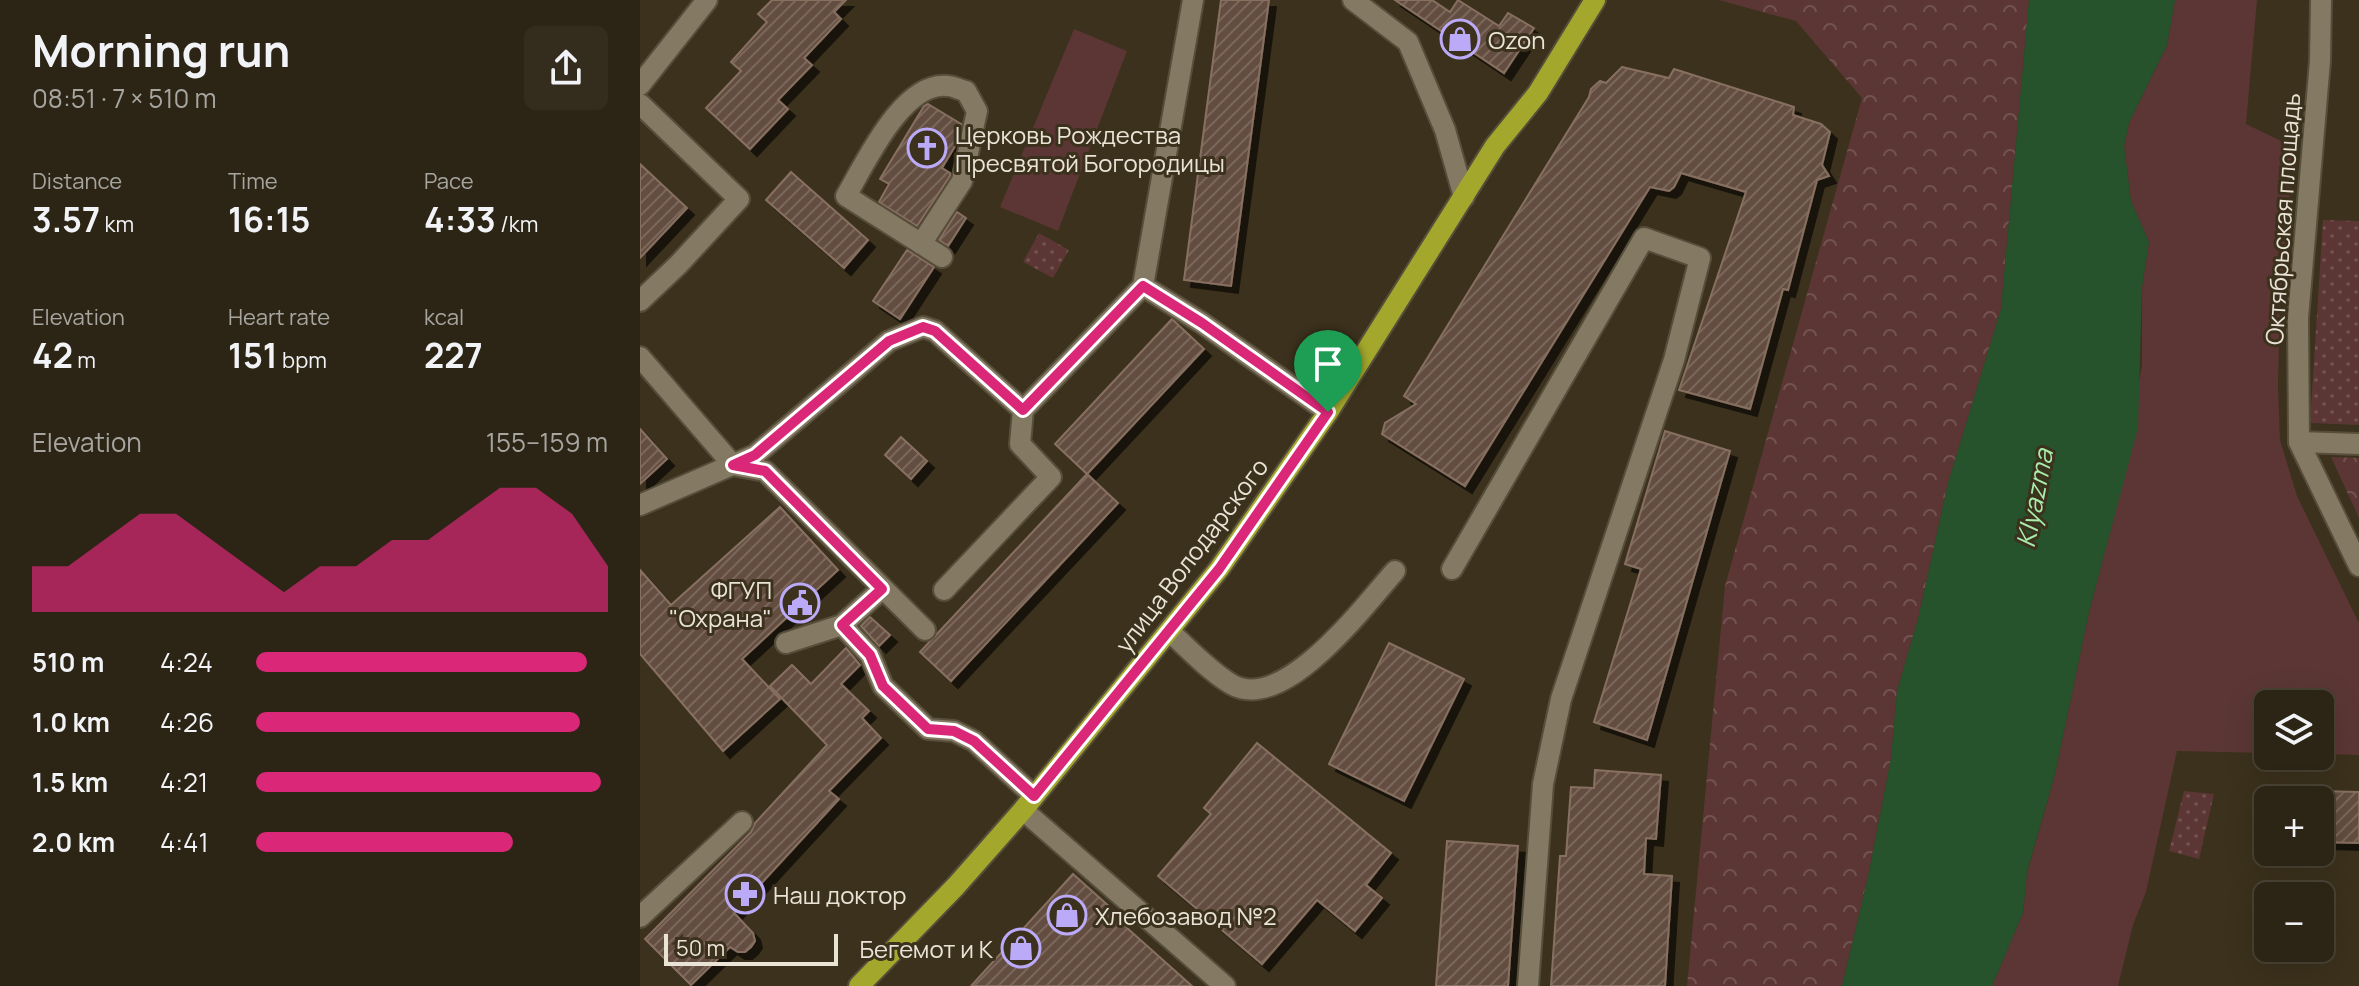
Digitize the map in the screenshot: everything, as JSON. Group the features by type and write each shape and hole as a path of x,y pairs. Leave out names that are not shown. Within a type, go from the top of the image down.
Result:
{"main road":[{"name":"улица Володарского","path":"859,986 956,886 1029,803 1219,569 1328,412 1495,146 1538,93 1595,0"}],"street":[{"path":"640,85 707,0"},
{"path":"944,590 1051,477 1020,444 1023,410 1143,286 1193,0"},
{"path":"1353,0 1408,42 1445,130 1464,197"},
{"name":"Октябрьская площадь","path":"2299,442 2298,318 2320,61 2321,0"},
{"path":"921,244 962,181 977,111 966,91 945,85 917,94 896,113 846,196 921,244 942,257"},
{"path":"640,104 739,199 640,301"},
{"path":"1452,569 1644,238 1700,258 1674,360 1561,699 1543,784 1528,986"},
{"path":"1143,286 1202,323 1328,412"},
{"path":"640,505 755,455 889,341 923,327 935,331 1023,410"},
{"path":"640,357 733,465 765,471 925,630"},
{"path":"2359,444 2299,442 2359,566"},
{"path":"1169,631 1232,685 1263,688 1280,683 1314,659 1395,571"},
{"path":"786,643 842,625 882,589"},
{"path":"842,625 870,655 883,686 928,729 954,731 974,741 1029,803 1225,986"},
{"path":"640,917 742,822"}],"green space":[{"path":"1719,0 2029,0 2001,309 1948,483 1918,619 1897,691 1891,758 1868,877 1842,986 1687,986 1725,586 1862,98 1796,21"},
{"path":"2175,0 2257,0 2246,124 2294,147 2280,302 2280,440 2297,496 2359,623 2359,755 2334,754 2334,690 2254,690 2254,753 2177,751 2146,892 2133,925 2118,986 1992,986 2023,913 2027,873 2055,774 2089,612 2113,521 2142,365 2142,287 2149,242 2131,201 2124,146 2129,123 2167,45"},
{"path":"1074,29 1127,51 1058,231 1000,207"},
{"path":"2323,220 2359,221 2359,425 2310,423"},
{"path":"1039,233 1069,250 1053,278 1023,262"},
{"path":"2331,457 2359,458 2359,518"},
{"path":"2184,791 2214,794 2199,859 2169,851"}],"water":[{"name":"Klyazma","path":"2029,0 2175,0 2167,45 2129,123 2124,146 2131,201 2149,242 2142,287 2138,428 2089,612 2055,774 2027,872 2023,913 1992,986 1842,986 1868,877 1891,758 1897,691 1918,619 1948,483 2001,309"}],"building":[{"path":"772,0 846,0 834,12 841,19 804,58 812,65 778,100 788,109 750,149 706,108 741,71 731,62 767,22 758,14"},
{"path":"1221,0 1269,0 1231,286 1184,280"},
{"path":"1395,0 1432,0 1450,12 1458,0 1499,26 1508,13 1534,28 1504,73"},
{"path":"1622,67 1669,78 1674,69 1794,107 1793,115 1821,124 1830,132 1822,165 1829,176 1817,180 1788,290 1783,289 1750,409 1679,390 1746,192 1681,173 1669,191 1650,187 1465,486 1382,434 1385,423 1416,404 1404,396 1589,97 1591,89 1600,81 1606,83"},
{"name":"Церковь Рождества Пресвятой Богородицы","path":"928,104 961,124 957,143 942,168 950,176 917,226 879,202 889,184 880,179"},
{"path":"640,164 687,208 640,258"},
{"path":"791,172 868,240 844,268 766,200"},
{"path":"957,212 966,218 948,246 939,240"},
{"path":"907,250 934,267 900,319 873,301"},
{"path":"1172,319 1204,349 1087,474 1055,444"},
{"path":"640,429 667,459 640,484"},
{"path":"1665,431 1730,451 1647,740 1594,722 1641,569 1625,564"},
{"path":"901,437 927,461 911,479 885,455"},
{"path":"1087,474 1118,503 951,681 920,652"},
{"path":"780,507 838,570 742,659 780,699 723,751 640,654 640,570 671,605"},
{"path":"870,617 890,635 879,646 861,626"},
{"path":"1389,643 1464,679 1404,801 1329,764"},
{"path":"846,648 860,665 841,684 869,711 862,718 881,738 829,791 839,799 734,913 753,933 755,941 751,947 745,952 738,952 730,947 691,985 645,939 751,832 755,823 827,745 770,686 792,665 811,684"},
{"path":"1257,743 1391,853 1366,885 1382,898 1355,931 1317,900 1262,964 1158,876 1211,814 1204,808"},
{"path":"1595,770 1661,775 1656,839 1646,838 1644,874 1672,876 1665,986 1551,986 1560,856 1566,856 1571,787 1594,788"},
{"path":"2334,791 2359,792 2359,843 2334,842"},
{"path":"1447,841 1518,846 1508,986 1436,986"},
{"path":"1073,874 1111,908 1108,911 1192,986 971,986"}],"place":[{"name":"Ozon","path":"1460,39"},
{"name":"Церковь Рождества Пресвятой Богородицы","path":"927,148"},
{"name":"ФГУП \"Охрана\"","path":"800,603"},
{"name":"Наш доктор","path":"745,894"},
{"name":"Хлебозавод №2","path":"1067,915"},
{"name":"Бегемот и К","path":"1021,948"}],"route":[{"path":"1143,286 1202,323 1328,412 1219,569 1034,796 974,741 954,731 928,729 883,686 870,655 842,625 882,589 765,471 733,465 755,455 889,341 923,327 935,331 1023,410 1143,286"}]}
